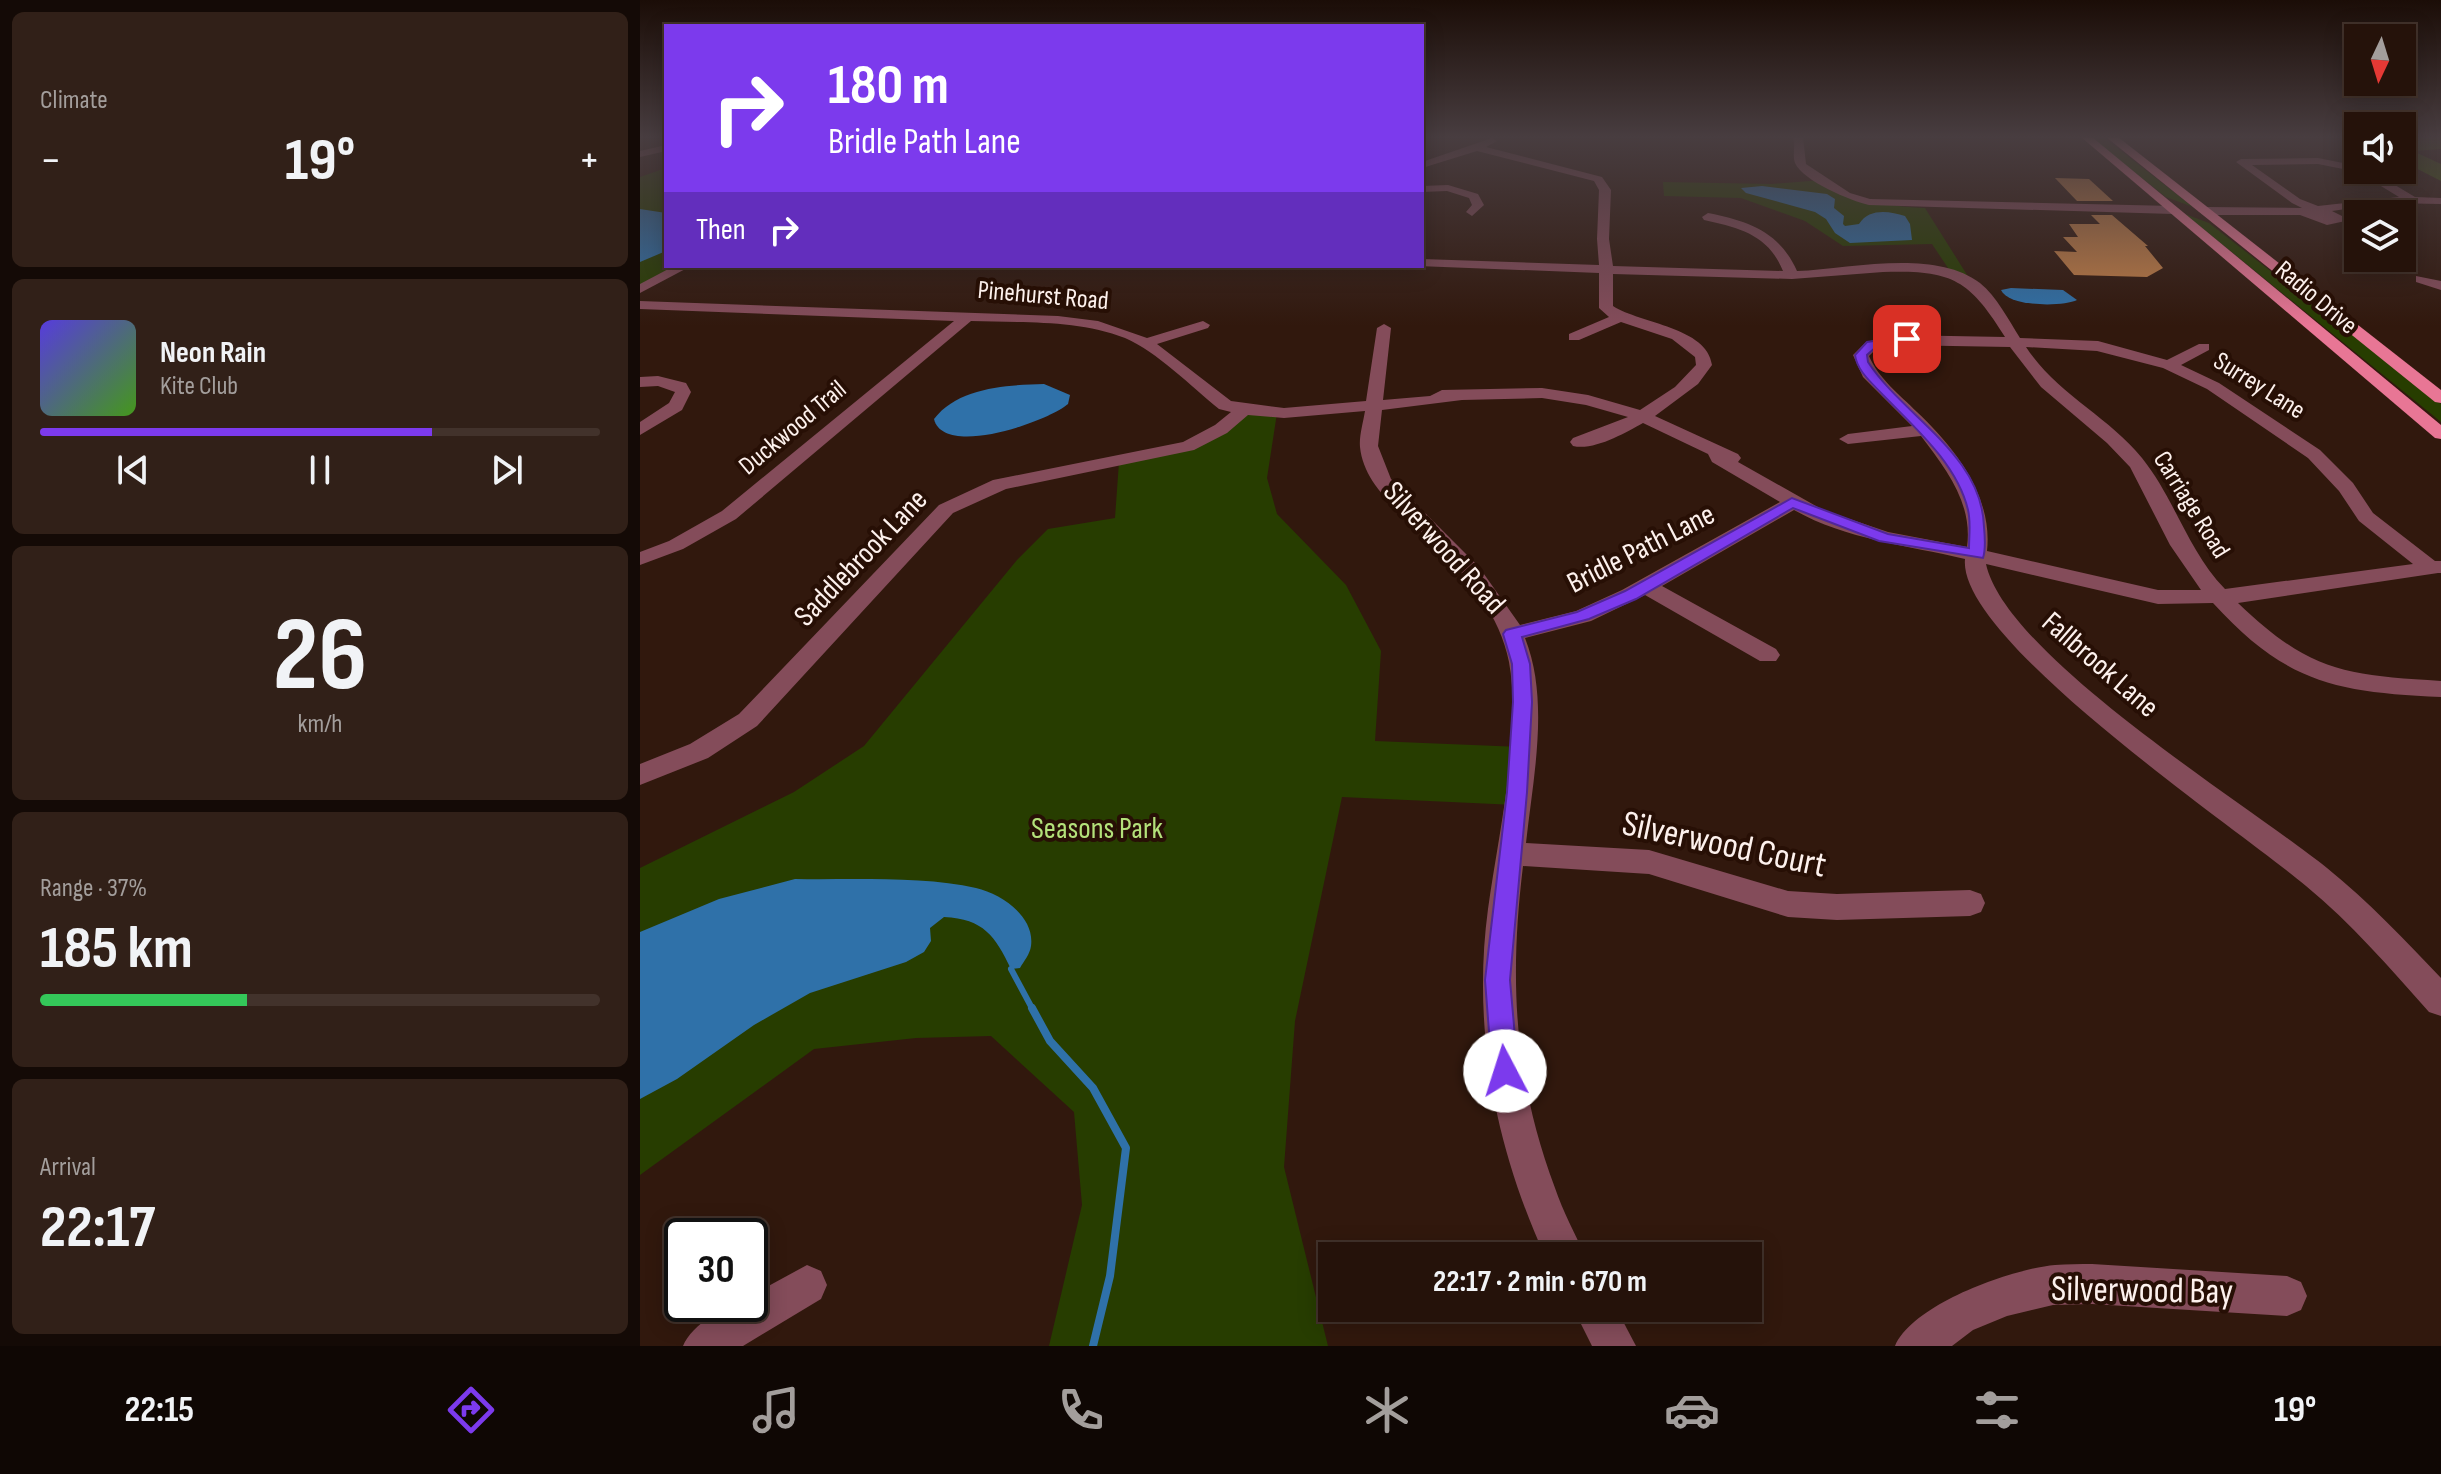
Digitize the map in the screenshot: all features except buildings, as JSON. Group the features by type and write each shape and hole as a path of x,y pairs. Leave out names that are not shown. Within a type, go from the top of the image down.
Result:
{"main road":[{"name":"Radio Drive","path":"2161,200 2441,434"},
{"path":"2167,200 2204,211"},
{"name":"Radio Drive","path":"2190,200 2441,398"},
{"path":"2177,214 2201,216 2236,236"}],"street":[{"path":"1472,212 1478,205 1476,200"},
{"path":"1579,442 1618,429 1642,416 1689,384 1705,362 1701,352 1687,341 1621,317 1605,304 1605,200"},
{"path":"1862,200 2149,210 2177,214"},
{"path":"2294,200 2344,220 2327,221 2303,212"},
{"path":"2204,211 2303,212 2396,200"},
{"path":"1708,217 1738,223 1774,241 1782,250 1792,275"},
{"name":"Carriage Road","path":"1424,263 1792,275 1907,268 1949,274 1979,290 2046,383 2125,450 2138,465 2182,547 2221,597 2256,631 2319,673 2372,686 2441,689"},
{"path":"640,289 680,268"},
{"path":"2421,279 2441,286"},
{"name":"Pinehurst Road","path":"640,305 1078,322 1116,330 1146,343 1225,405 1244,410 1284,413 1520,392 1565,395 1613,405 1680,431 1717,453 1718,458 1731,468 1742,471 1792,503 1884,538 1977,554 2107,583 2145,595 2244,596 2437,564"},
{"name":"Duckwood Trail","path":"640,559 676,545 729,515 967,317"},
{"path":"1574,337 1621,317"},
{"path":"1146,343 1203,325"},
{"name":"Silverwood Road","path":"1384,328 1369,446 1371,463 1389,490 1474,574 1507,617 1521,664 1523,702 1498,980 1505,1071 1516,1126 1559,1242"},
{"name":"Fallbrook Lane","path":"2014,342 1895,340 1864,350 1861,355 1864,368 1926,430 1969,490 1976,511 1975,564 1980,585 1995,609 2043,665 2318,878 2386,942 2441,1001"},
{"name":"Surrey Lane","path":"2014,342 2098,346 2169,365 2213,386 2314,454 2346,487 2366,517 2437,564"},
{"path":"2169,365 2204,347"},
{"path":"640,382 670,383 680,386 683,392 676,406 640,430"},
{"name":"Saddlebrook Lane","path":"640,775 699,751 748,720 946,509 1000,484 1188,446 1221,429 1244,410"},
{"path":"1848,439 1926,430"},
{"name":"Bridle Path Lane","path":"1512,634 1583,616 1645,586 1792,503"},
{"path":"1645,586 1768,655"},
{"name":"Silverwood Court","path":"1511,854 1649,862 1788,904 1837,907 1970,903"},
{"name":"Silverwood Bay","path":"1916,1346 1959,1316 2005,1296 2053,1285 2092,1284 2287,1296"},
{"path":"704,1346 807,1285"},
{"path":"1601,1322 1615,1346"}],"green space":[{"path":"640,200 664,200 664,268 680,268 640,289"},
{"path":"1746,200 1869,200 1925,208 1969,278 1946,271 1948,268 1932,244 1843,246 1805,221"},
{"path":"2185,214 2209,223 2441,404 2441,422"},
{"name":"Seasons Park","path":"1244,410 1277,413 1267,478 1277,514 1346,585 1381,651 1375,741 1521,747 1516,805 1342,797 1295,1021 1284,1167 1318,1305 1318,1322 1322,1322 1328,1346 1049,1346 1082,1205 1074,1112 991,1036 916,1038 814,1049 640,1175 640,868 794,792 864,746 1017,560 1048,529 1115,518 1119,462 1161,454"}],"water":[{"path":"1771,200 1835,200 1834,208 1844,216 1845,226 1859,224 1874,213 1905,216 1910,224 1912,240 1850,243 1835,233 1826,219 1815,212"},
{"path":"640,209 664,213 664,252 640,262"},
{"path":"2001,290 2063,290 2077,300 2049,304 2024,302 2006,296"},
{"path":"1044,384 1070,395 1068,404 1019,427 975,436 956,436 941,430 934,419 944,408 970,394 1000,387"},
{"path":"795,879 910,880 976,888 1015,908 1028,926 1030,949 1020,968 1011,969 986,931 969,921 944,917 930,928 931,941 924,952 906,962 810,993 754,1025 677,1079 640,1099 640,932 719,899"}],"waterway":[{"path":"1011,969 1033,1010"},
{"path":"1032,1008 1050,1041 1093,1088 1126,1148 1110,1276 1093,1346"}],"route":[{"path":"1505,1071 1498,980 1523,702 1521,664 1512,634 1583,616 1630,595 1792,503 1884,538 1977,554 1979,533 1976,511 1959,473 1926,430 1869,374 1862,362 1861,355 1871,345 1907,339"}]}
